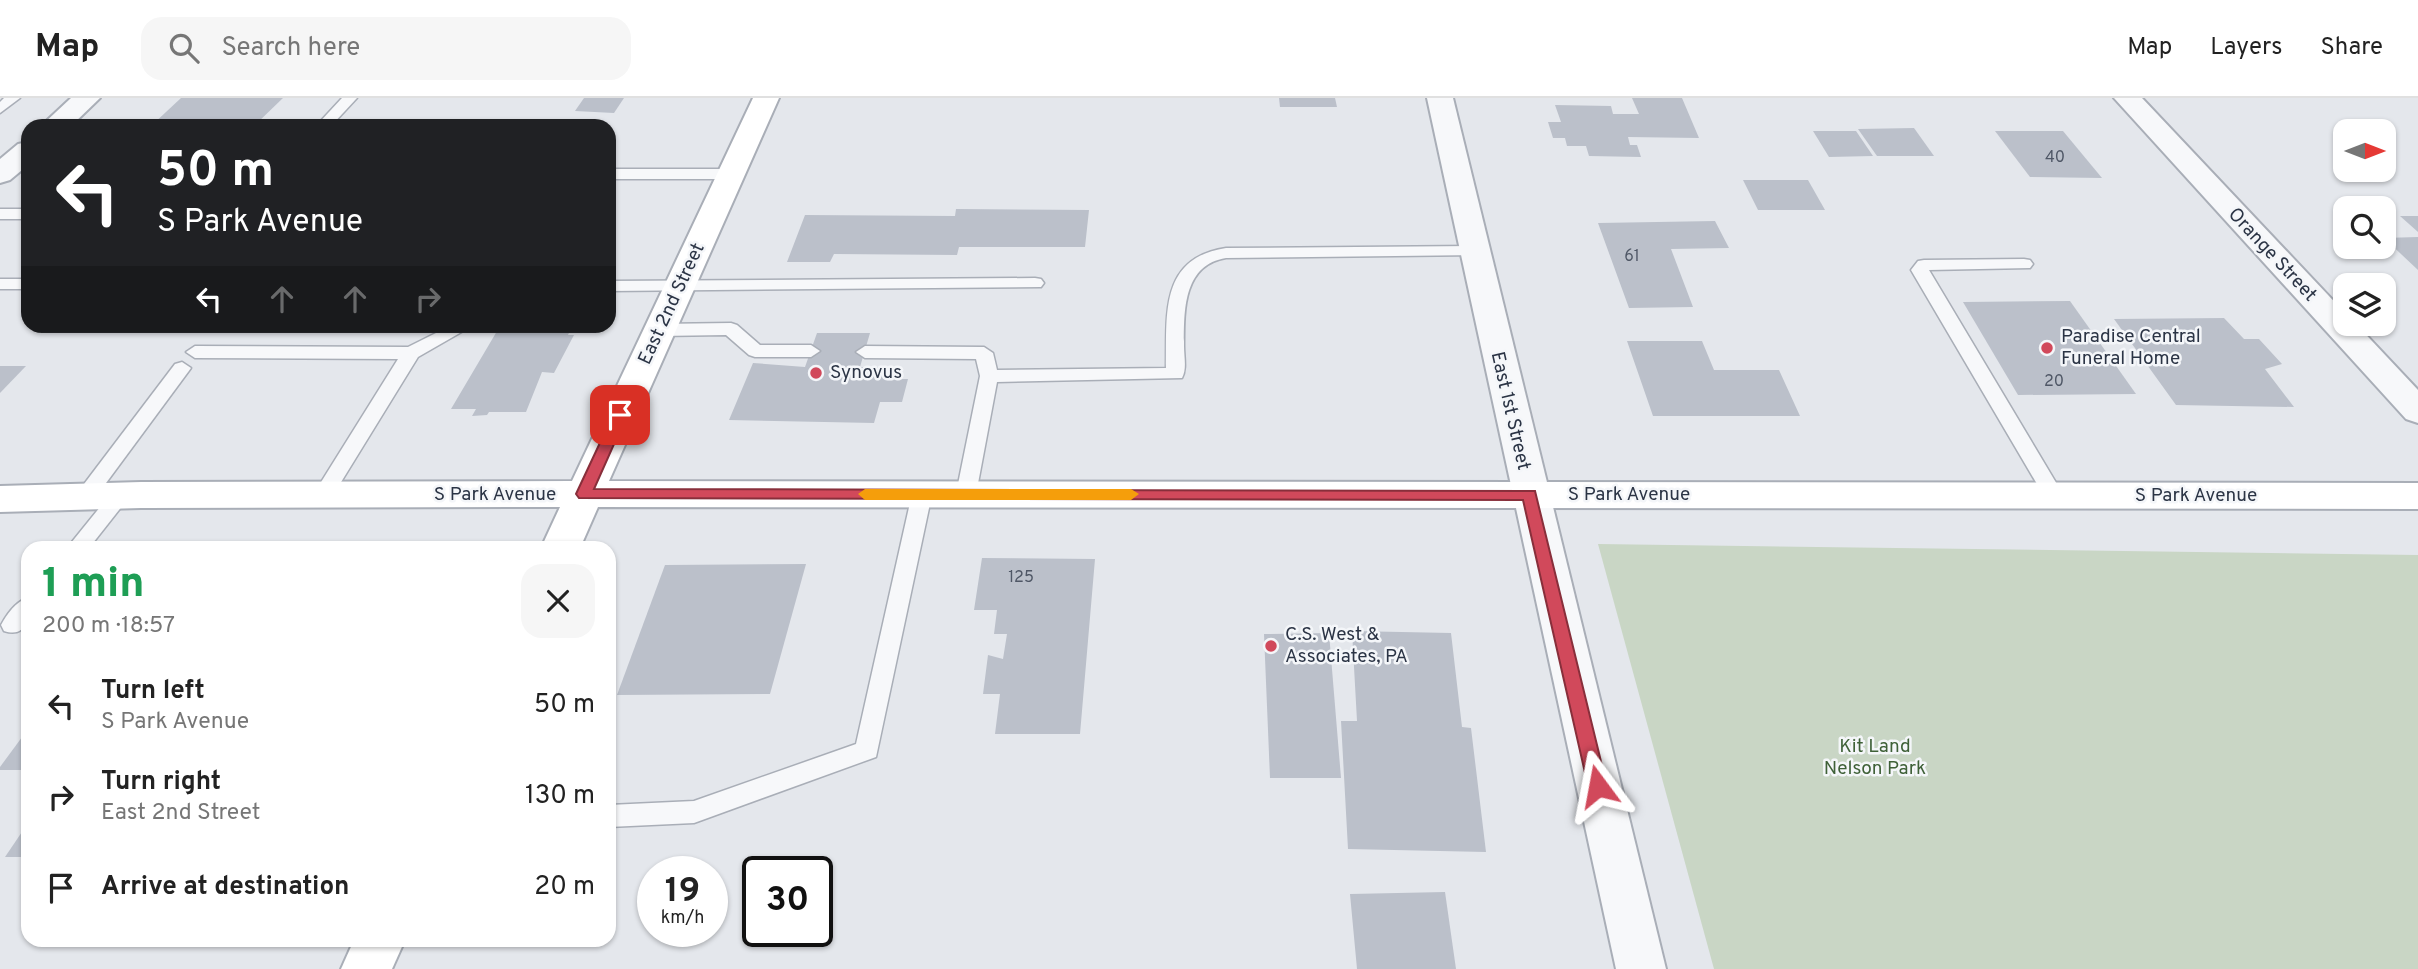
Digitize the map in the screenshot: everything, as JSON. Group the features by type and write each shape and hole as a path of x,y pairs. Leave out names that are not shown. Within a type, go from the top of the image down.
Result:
{"main road":[{"name":"East 2nd Street","path":"563,541 766,98"},
{"name":"S Park Avenue","path":"0,499 102,496 584,494 2418,496"},
{"path":"366,969 377,947"}],"street":[{"path":"63,119 87,98"},
{"name":"East 1st Street","path":"1440,98 1529,495 1641,969"},
{"name":"Orange Street","path":"2127,98 2418,411"},
{"path":"0,174 21,155"}],"lane":[{"path":"0,109 13,98"},
{"path":"330,119 350,98"},
{"path":"616,174 731,174"},
{"path":"0,214 21,214"},
{"path":"989,376 1175,374 1179,295 1185,275 1204,258 1226,253 1473,251"},
{"path":"2024,264 1924,265 1920,270 2054,496"},
{"path":"0,284 21,284"},
{"path":"616,286 1035,284"},
{"path":"659,330 731,329 755,351 811,351"},
{"path":"195,352 411,353 450,333"},
{"path":"865,352 984,353 989,376 966,494"},
{"path":"323,495 411,353"},
{"path":"80,541 102,496 181,368"},
{"path":"616,816 694,812 867,750 922,494"},
{"path":"12,625 21,614"}],"green space":[{"name":"Kit Land Nelson Park","path":"1598,544 2418,555 2418,969 1714,969"}],"building":[{"path":"181,98 283,98 261,119 158,119"},
{"path":"584,98 624,98 614,113 575,111"},
{"path":"1279,98 1335,98 1337,107 1280,107"},
{"path":"1632,98 1682,98 1699,138 1628,137 1630,145 1637,145 1641,157 1589,156 1586,146 1567,146 1565,138 1553,138 1548,122 1561,122 1555,105 1611,106 1613,114 1639,114"},
{"path":"1914,128 1934,156 1877,156 1858,129"},
{"path":"1813,131 1856,131 1873,156 1829,157"},
{"path":"1995,131 2063,131 2102,178 2030,177"},
{"path":"1743,180 1808,180 1825,210 1758,210"},
{"path":"956,209 1089,210 1085,247 959,247 957,255 834,254 830,262 787,262 805,215 955,216"},
{"path":"2400,216 2418,216 2418,232"},
{"path":"1715,221 1729,248 1671,249 1693,307 1629,308 1598,223"},
{"path":"2418,237 2418,270 2396,249 2396,238"},
{"name":"Paradise Central Funeral Home","path":"2070,301 2136,394 2018,395 1963,302"},
{"path":"2224,318 2244,339 2259,339 2282,364 2265,369 2294,407 2176,405 2114,319"},
{"path":"496,333 574,335 554,373 542,372 526,412 489,412 487,415 472,416 476,409 451,409"},
{"name":"Synovus","path":"817,333 870,333 860,367 886,367 883,379 908,379 902,402 880,402 874,423 729,420 753,363 805,367"},
{"path":"1627,341 1702,341 1714,370 1779,370 1800,416 1653,416"},
{"path":"0,366 26,366 0,393"},
{"path":"982,558 1095,559 1080,734 995,734 1000,694 983,694 988,655 1003,659 1007,634 994,634 997,610 974,610"},
{"path":"806,564 770,694 617,695 665,565"},
{"path":"1352,631 1451,633 1462,727 1471,728 1486,852 1348,849 1341,721 1357,721"},
{"path":"1329,633 1341,778 1270,778 1264,634"},
{"path":"21,738 21,770 0,770"},
{"path":"21,833 21,857 5,857"},
{"path":"1445,892 1456,969 1357,969 1350,894"}],"slow traffic":[{"path":"865,494 1131,494"}],"place":[{"name":"Paradise Central Funeral Home","path":"2047,348"},
{"name":"Synovus","path":"816,373"},
{"name":"C.S. West & Associates, PA","path":"1271,646"}],"route":[{"path":"620,415 584,494 1529,495 1598,786"}]}
